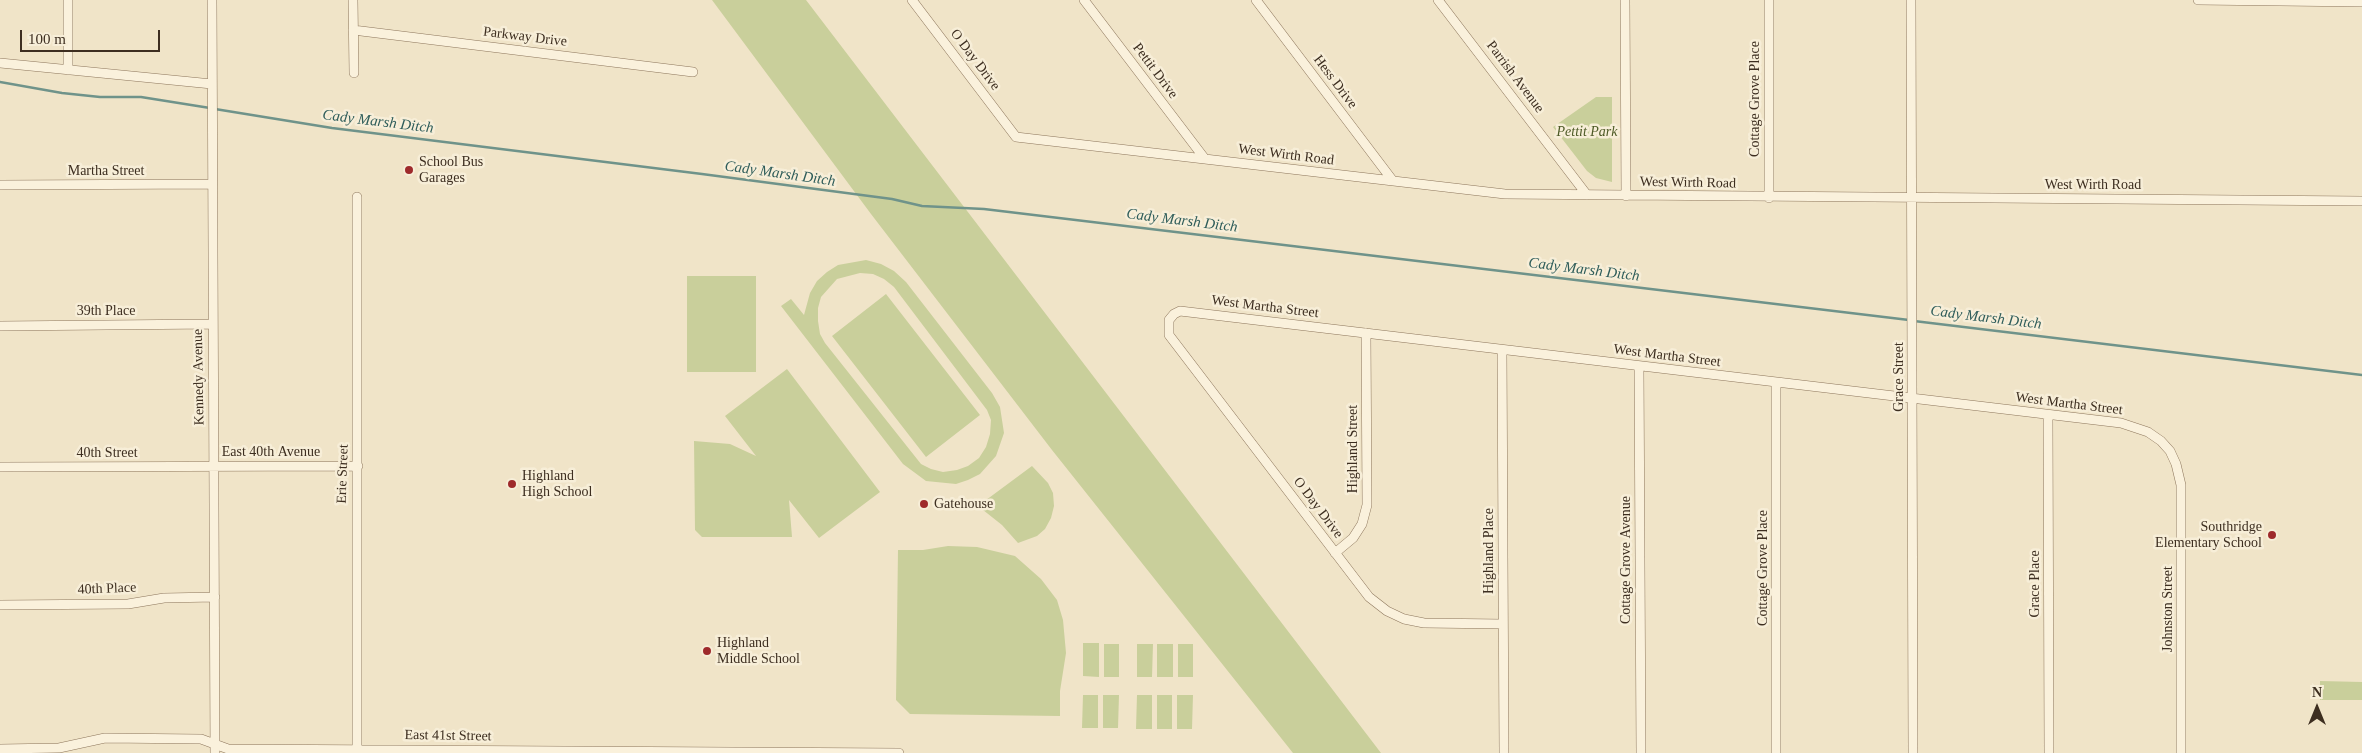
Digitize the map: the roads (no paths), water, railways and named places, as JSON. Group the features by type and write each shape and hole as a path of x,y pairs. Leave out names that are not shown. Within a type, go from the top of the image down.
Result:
{"street":[{"path":"68,0 68,70"},
{"name":"Kennedy Avenue","path":"212,0 215,749"},
{"path":"353,0 354,73"},
{"name":"O Day Drive","path":"912,0 1016,137"},
{"name":"Pettit Drive","path":"1084,0 1204,159"},
{"name":"Hess Drive","path":"1256,0 1393,181"},
{"name":"Parrish Avenue","path":"1438,0 1587,195"},
{"path":"1625,0 1626,196"},
{"name":"Cottage Grove Place","path":"1769,0 1769,198"},
{"name":"Grace Street","path":"1911,0 1913,753"},
{"path":"2198,0 2362,2"},
{"name":"Parkway Drive","path":"353,30 692,72"},
{"path":"0,63 212,84"},
{"name":"West Wirth Road","path":"1016,137 1505,194 1769,198 2362,201"},
{"name":"Martha Street","path":"0,185 212,184"},
{"name":"Erie Street","path":"357,197 358,466 355,476 357,751"},
{"name":"West Martha Street","path":"1169,320 1180,311 1913,398 2134,426 2148,432 2161,441"},
{"name":"O Day Drive","path":"1169,320 1169,335 1369,597 1387,612 1404,619 1424,623 1504,624"},
{"name":"39th Place","path":"0,326 212,324"},
{"name":"Highland Street","path":"1335,553 1353,538 1362,524 1366,505 1366,333"},
{"name":"Highland Place","path":"1502,350 1504,753"},
{"name":"Cottage Grove Avenue","path":"1640,367 1641,753"},
{"name":"Cottage Grove Place","path":"1776,383 1776,753"},
{"name":"Grace Place","path":"2048,415 2048,753"},
{"name":"Johnston Street","path":"2161,441 2176,464 2181,485 2181,753"},
{"name":"East 40th Avenue","path":"214,466 358,466"},
{"name":"40th Street","path":"0,467 214,466"},
{"name":"40th Place","path":"0,605 128,604 164,598 214,598"},
{"name":"East 41st Street","path":"0,749 59,748 105,738 200,739 215,749 899,753"}],"waterway":[{"name":"Cady Marsh Ditch","path":"0,82 62,93 100,97 141,97 210,108"},
{"name":"Cady Marsh Ditch","path":"215,109 332,128 892,199 922,206 984,209 1909,320"},
{"name":"Cady Marsh Ditch","path":"1914,321 2362,375"}],"place":[{"name":"School Bus Garages","path":"409,170"},
{"name":"Highland High School","path":"512,484"},
{"name":"Gatehouse","path":"924,504"},
{"name":"Southridge Elementary School","path":"2272,535"},
{"name":"Highland Middle School","path":"707,651"}],"park label":[{"name":"Pettit Park","path":"1587,132"}]}
